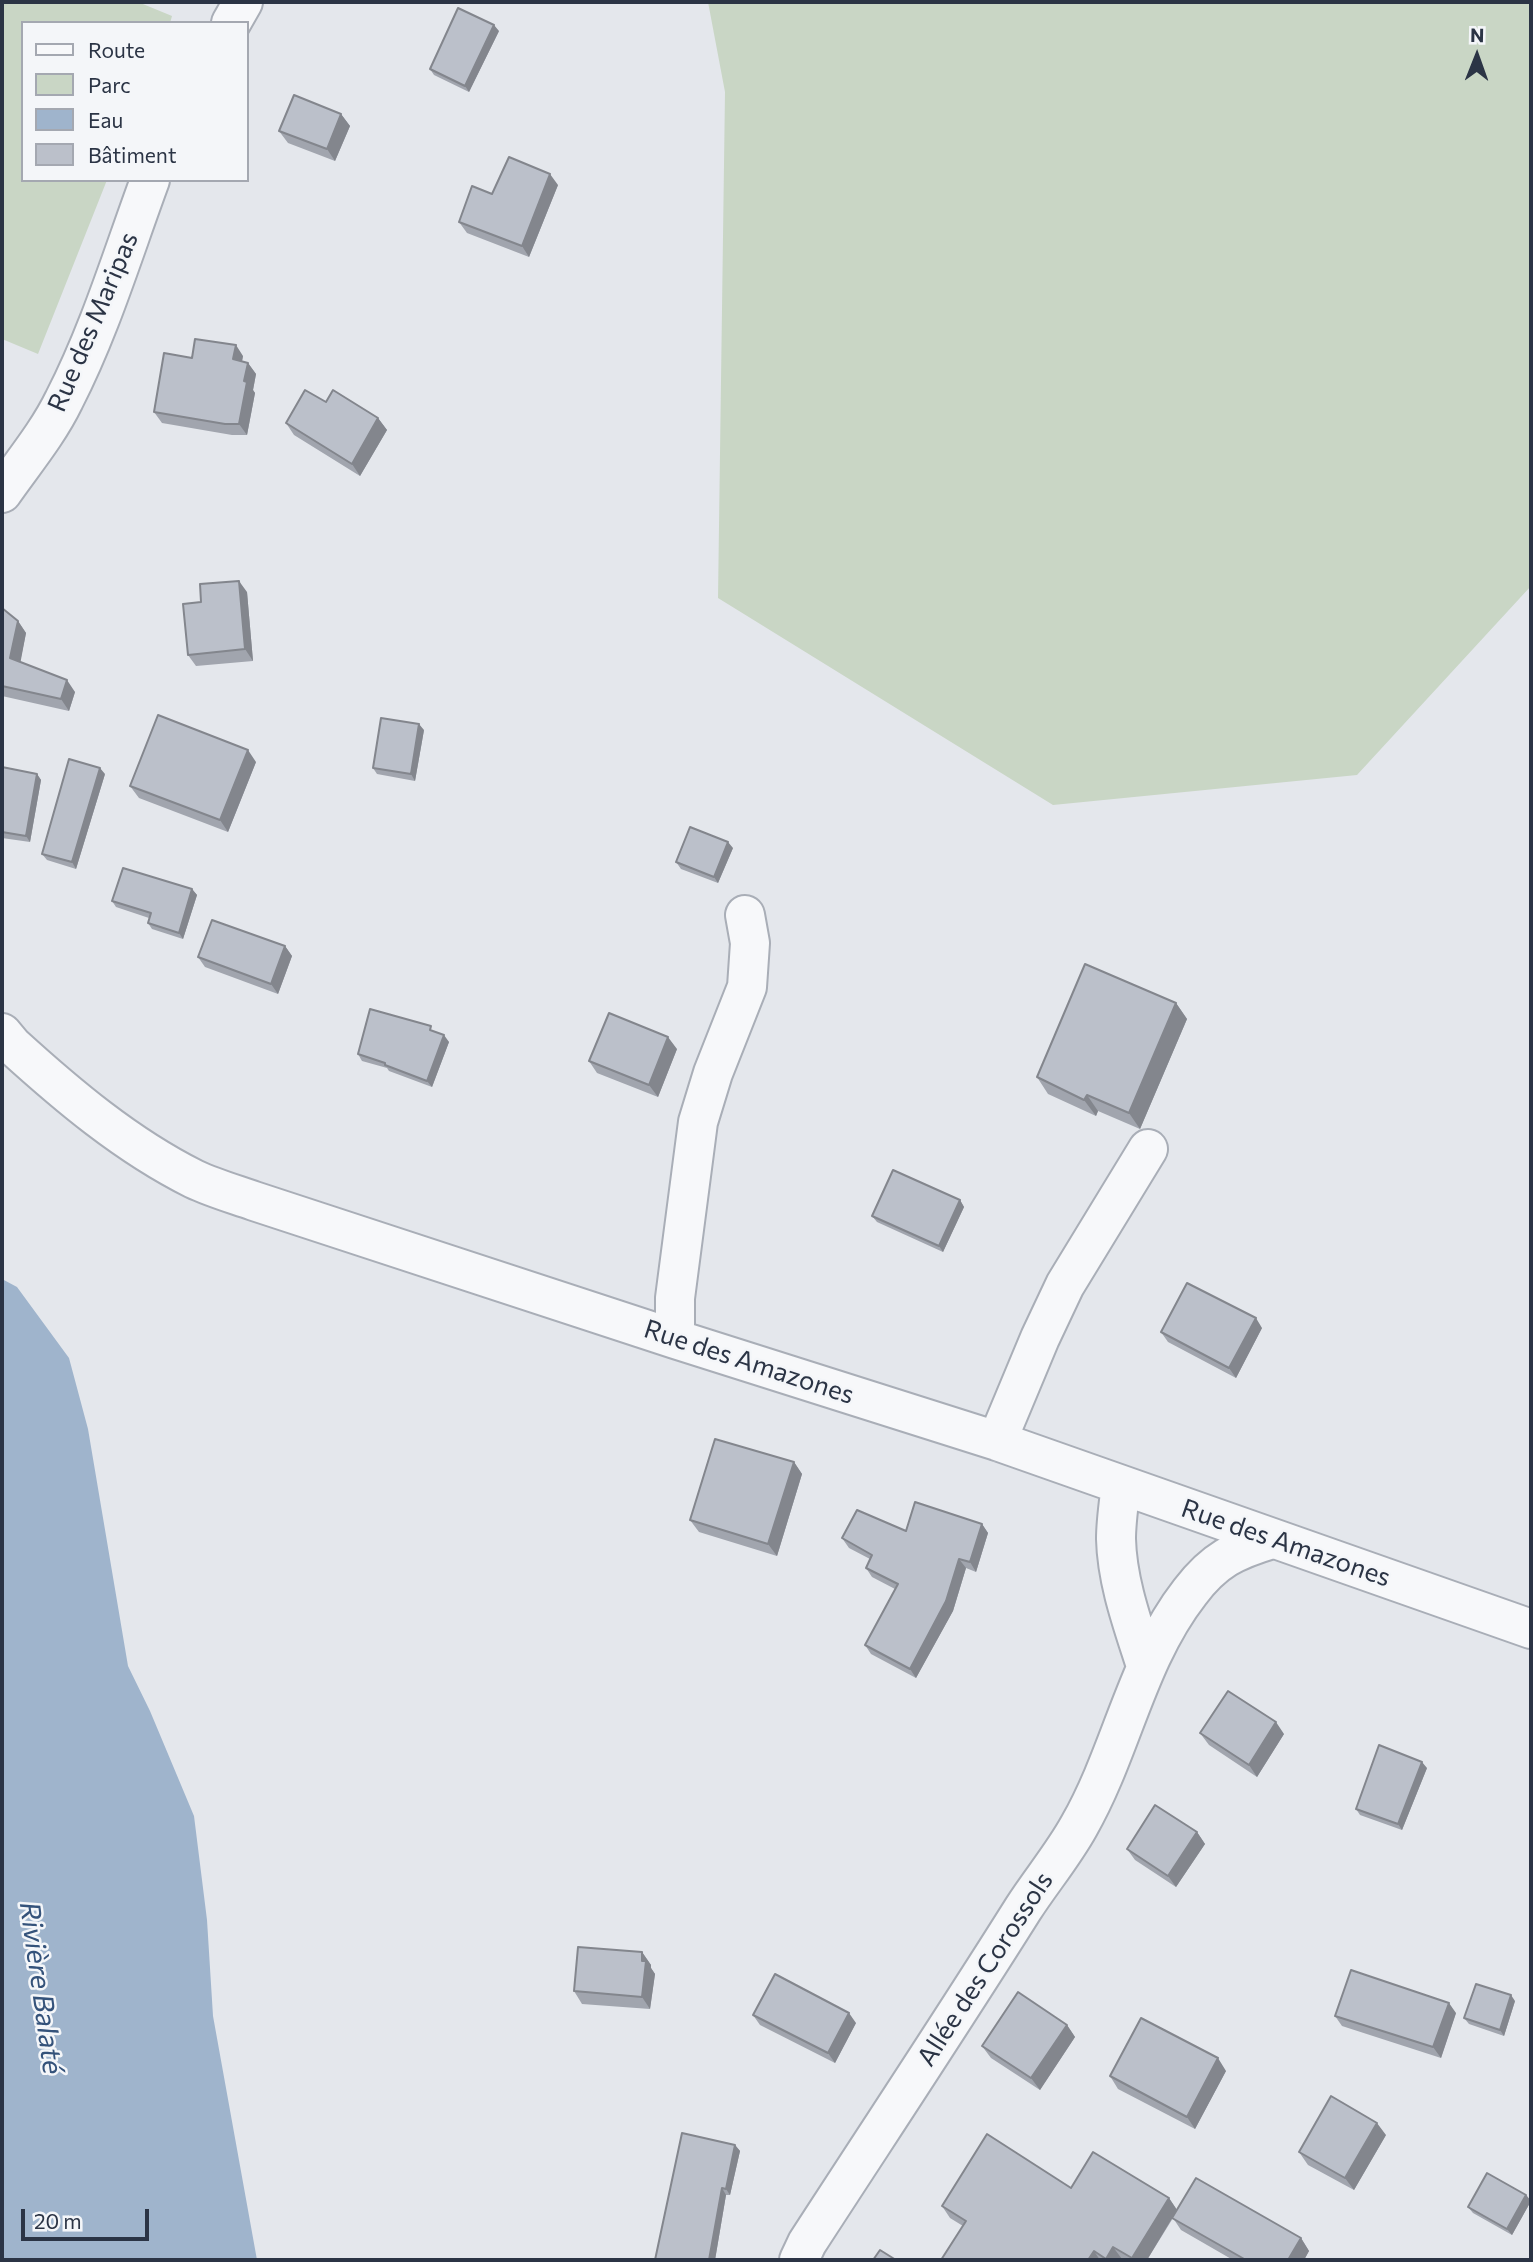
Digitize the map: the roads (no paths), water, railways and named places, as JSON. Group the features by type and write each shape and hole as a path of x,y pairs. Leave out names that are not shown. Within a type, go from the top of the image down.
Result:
{"street":[{"path":"231,21 243,2"},
{"name":"Rue des Maripas","path":"2,493 64,401 89,345 149,182"},
{"path":"675,1339 675,1298 698,1122 713,1073 747,987 750,943 745,915"},
{"name":"Rue des Amazones","path":"2,1033 83,1107 137,1145 194,1179 675,1339 998,1441 1531,1629"},
{"path":"998,1441 1065,1285 1147,1149"},
{"path":"1121,1485 1116,1538 1118,1564 1146,1666"},
{"name":"Allée des Corossols","path":"799,2260 807,2243 1029,1899 1076,1833 1111,1762 1146,1666 1173,1615 1204,1574 1222,1558 1272,1539"}],"water":[{"name":"Rivière Balaté","path":"2,1279 17,1287 69,1358 88,1429 128,1666 194,1816 207,1920 213,2016 257,2260 2,2260"}]}
